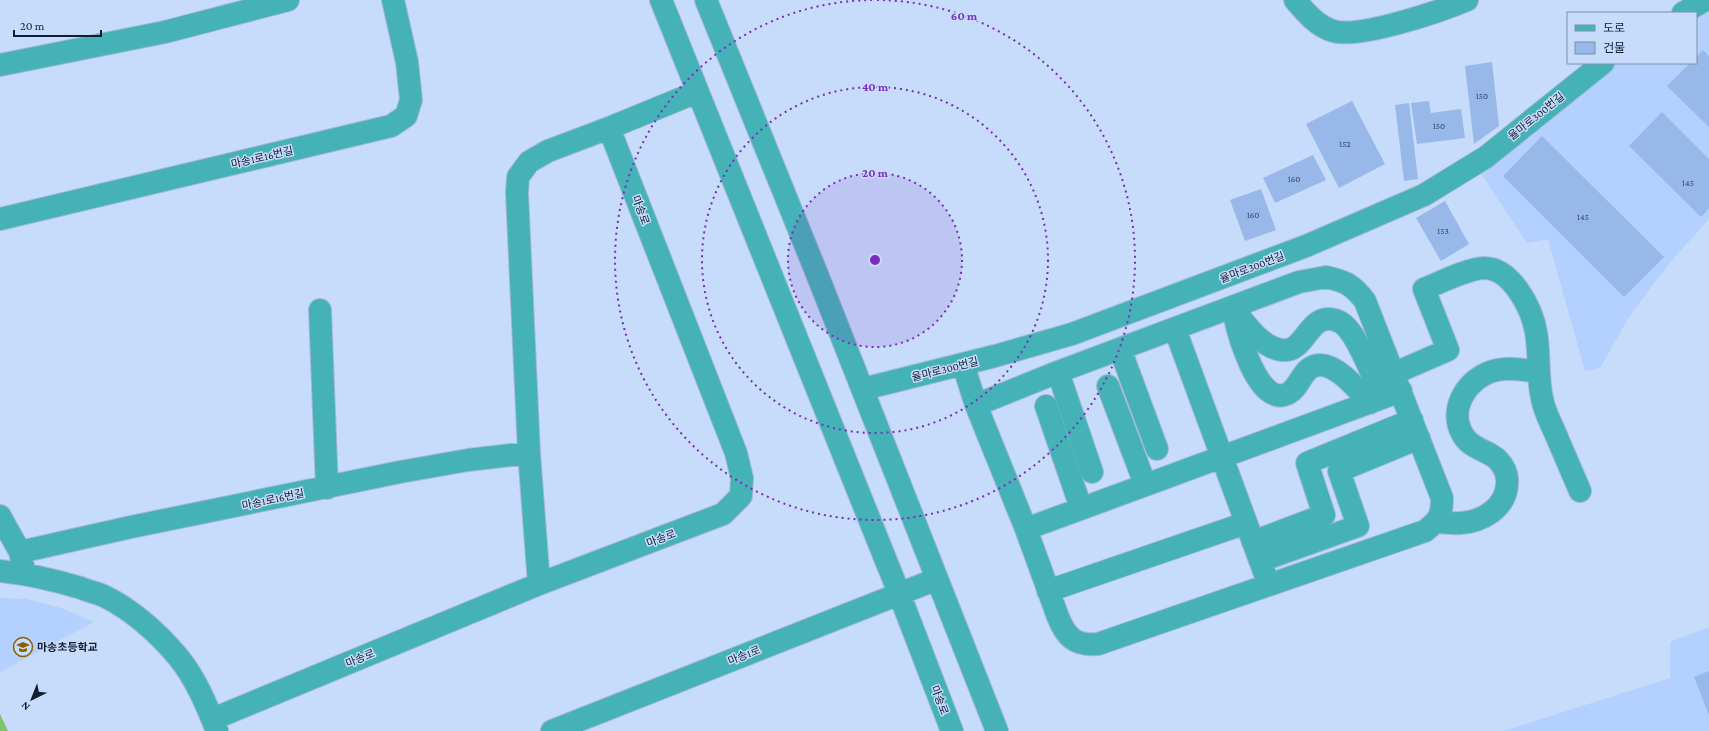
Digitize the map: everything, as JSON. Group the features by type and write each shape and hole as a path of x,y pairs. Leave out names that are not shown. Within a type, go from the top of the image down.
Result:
{"street":[{"path":"0,65 165,32 288,0"},
{"name":"마송1로16번길","path":"0,219 391,126 406,116 411,100 407,62 393,0"},
{"name":"마송로","path":"662,0 697,92 899,593 952,731"},
{"path":"706,0 997,731"},
{"path":"1295,0 1316,22 1334,31 1354,33 1378,29 1467,0"},
{"path":"1685,12 1704,0"},
{"name":"율마로300번길","path":"862,389 963,364 1072,334 1306,246 1424,195 1486,158 1602,64"},
{"path":"539,584 529,453 517,193 518,178 529,162 548,150 609,128 697,92"},
{"name":"마송로","path":"215,725 539,584 723,514 741,496 742,478 736,453 609,128"},
{"path":"1026,529 1145,484 1222,457 1387,391 1448,350 1424,289 1472,270 1485,268 1496,271 1505,276 1514,284 1523,298 1536,330 1539,385 1546,414 1580,491"},
{"path":"976,405 1058,372 1299,282 1326,277 1343,281 1356,289 1366,301 1387,391"},
{"path":"963,364 976,405 1026,529 1048,591 1064,630 1073,640 1086,645 1098,644 1425,531 1436,522 1442,512 1442,498 1416,429 1387,391 1350,330 1334,319 1324,319 1317,322 1299,344 1292,349 1284,350 1274,348 1265,343 1253,332 1232,307"},
{"path":"1232,307 1236,324 1251,366 1265,388 1273,394 1280,396 1287,394 1294,388 1306,371 1312,366 1318,365 1326,366 1335,370 1344,377 1387,391"},
{"path":"320,310 327,488"},
{"path":"1175,329 1269,585"},
{"path":"1120,349 1156,449"},
{"path":"1436,522 1461,523 1478,519 1490,513 1499,506 1507,488 1508,477 1498,460 1476,448 1463,436 1459,426 1457,414 1459,402 1463,393 1476,380 1495,370 1517,368 1539,372"},
{"path":"1058,372 1092,472"},
{"path":"1108,386 1145,484"},
{"path":"1046,406 1081,508"},
{"path":"1048,591 1253,542 1358,526 1339,471 1416,429"},
{"path":"1253,542 1324,515 1307,463 1416,429"},
{"name":"마송1로16번길","path":"20,552 131,527 400,472 468,460 529,453"},
{"path":"0,516 20,552 24,573"},
{"path":"0,572 24,573 60,582 104,596 130,612 154,632 179,659 197,687 215,725"},
{"name":"마송1로","path":"552,731 937,579"}],"shaded area":[{"path":"1709,5 1709,219 1674,258 1651,287 1628,319 1600,368 1585,371 1548,239 1527,243 1480,172 1614,64 1697,64 1697,12"},
{"name":"마송초등학교","path":"0,598 26,599 61,608 94,622 0,672"},
{"path":"1709,627 1709,731 1504,731 1670,678 1670,642"}],"green space":[{"path":"0,714 8,731 0,731"}],"building":[{"path":"1703,50 1709,56 1709,127 1667,86 1689,64 1697,64 1697,56"},
{"path":"1492,62 1499,126 1474,144 1465,66"},
{"path":"1352,101 1385,164 1339,188 1306,124"},
{"path":"1429,101 1431,113 1461,109 1465,138 1417,144 1411,103"},
{"path":"1409,103 1418,179 1404,181 1395,105"},
{"path":"1662,112 1709,159 1709,208 1701,217 1629,146"},
{"path":"1542,136 1664,257 1624,297 1503,176"},
{"path":"1313,155 1326,180 1275,203 1263,178"},
{"path":"1261,189 1276,230 1245,241 1230,200"},
{"path":"1445,201 1469,244 1441,261 1416,218"},
{"path":"1709,671 1709,715 1694,677"}],"place":[{"name":"마송초등학교","path":"23,647"}]}
